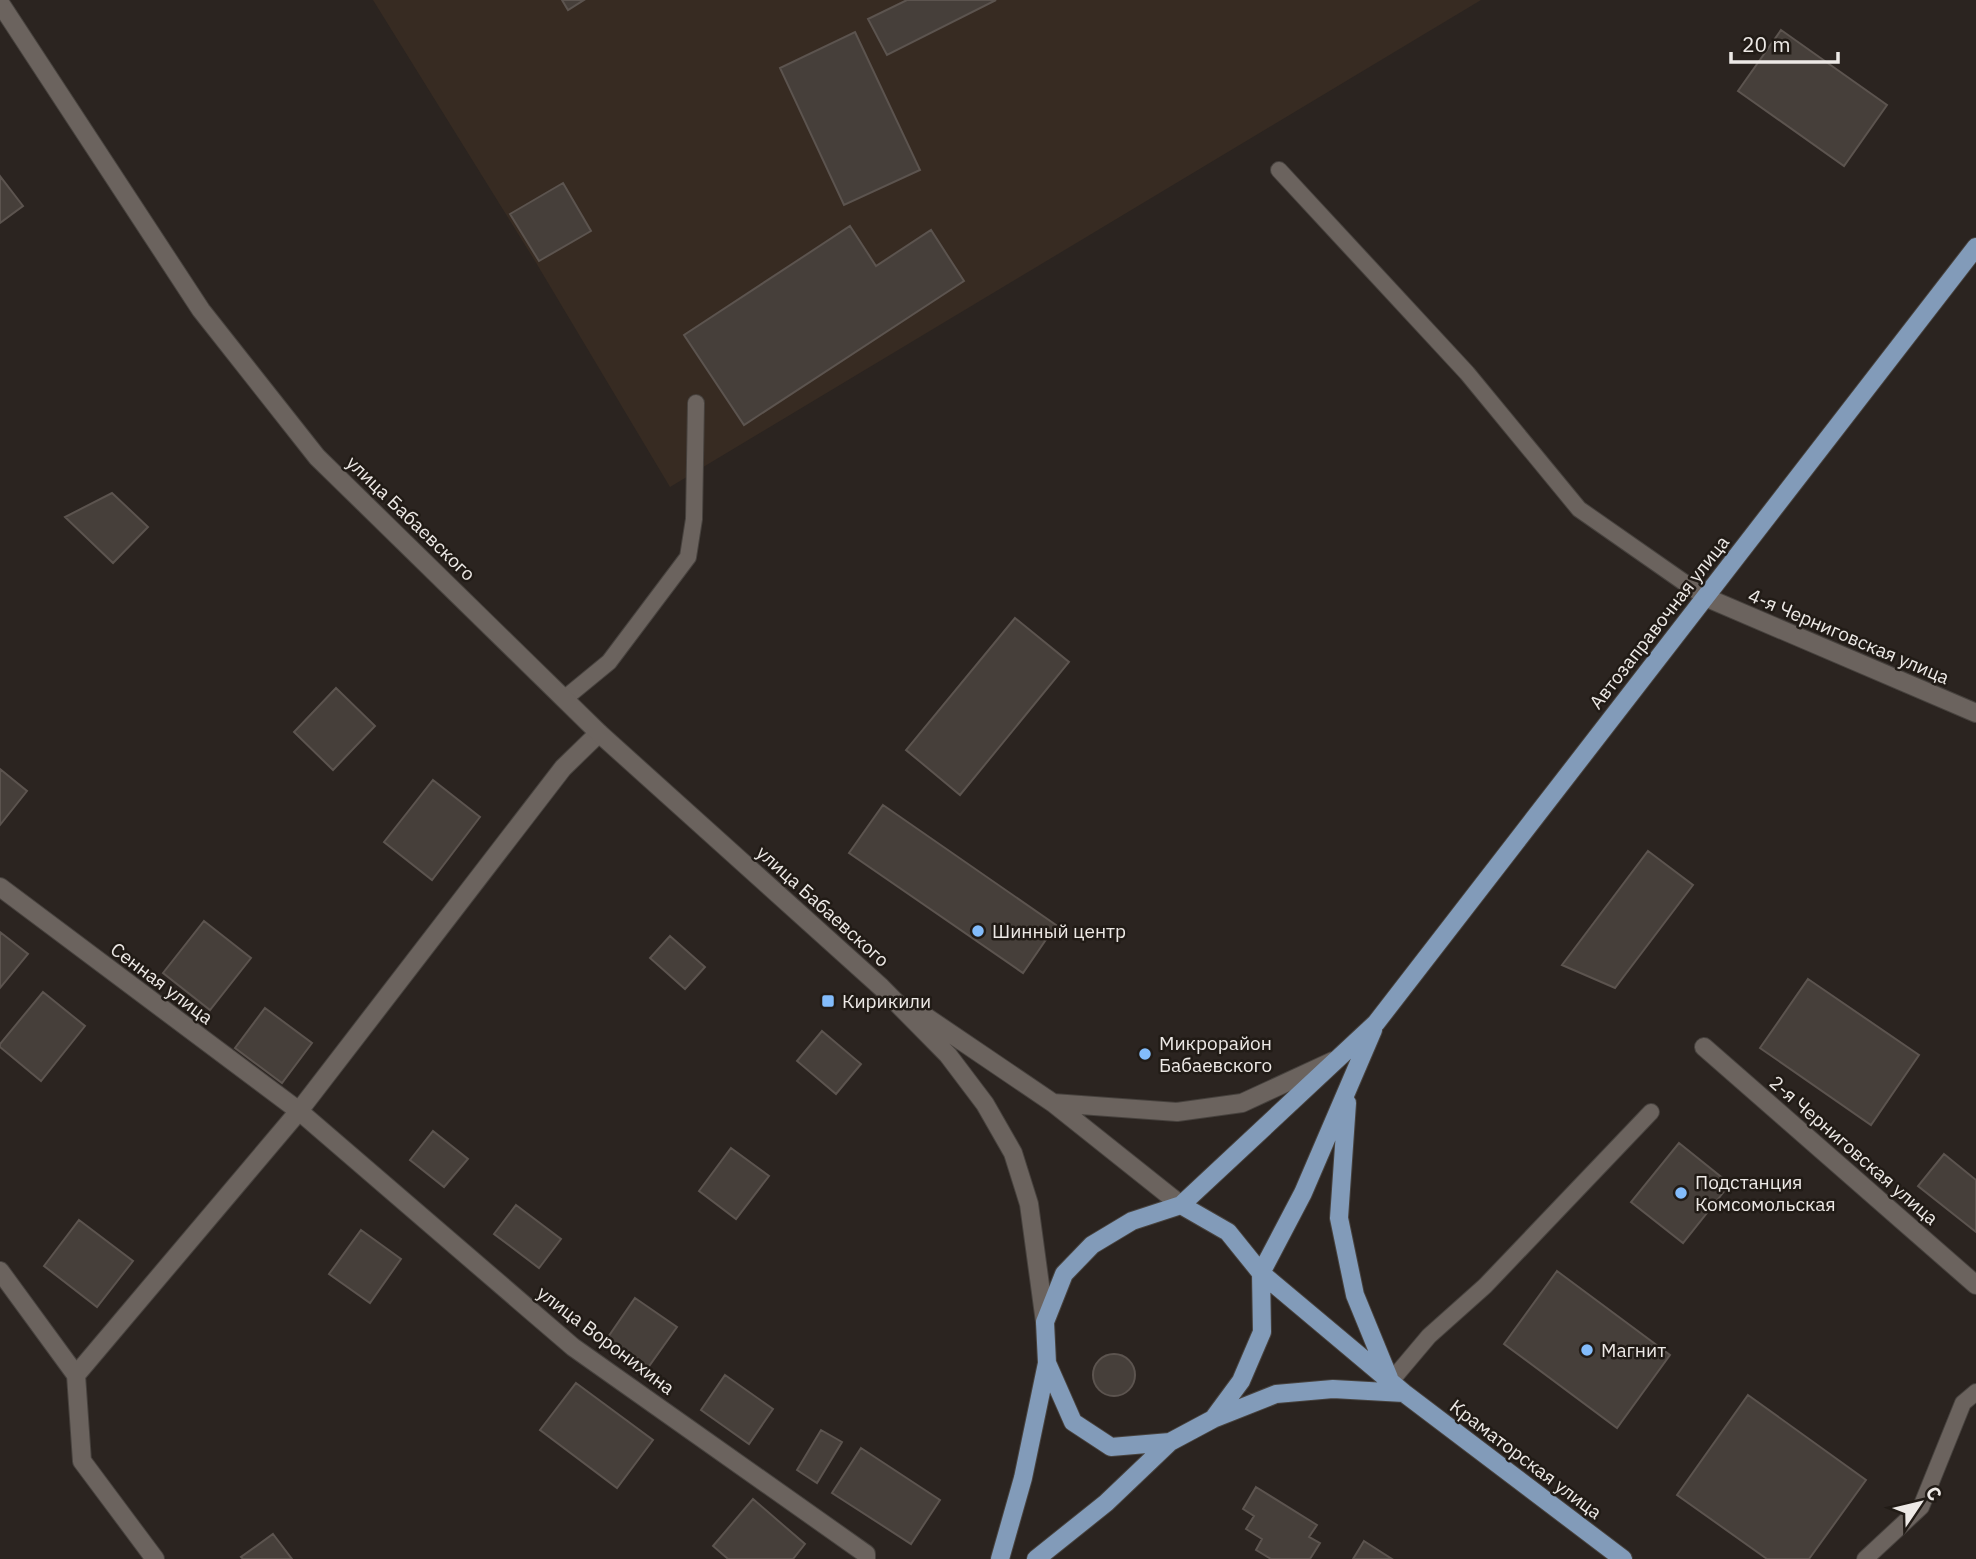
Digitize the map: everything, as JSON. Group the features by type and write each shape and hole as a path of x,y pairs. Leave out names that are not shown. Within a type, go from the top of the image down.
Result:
{"main road":[{"name":"Автозаправочная улица","path":"1376,1023 1976,247"},
{"path":"1000,1559 1024,1478 1046,1363 1045,1322 1064,1275 1092,1245 1132,1221 1181,1205 1376,1023"},
{"path":"1213,1419 1241,1381 1262,1332 1261,1273 1303,1193 1376,1023"},
{"path":"1036,1559 1105,1503 1170,1442 1213,1419 1276,1394 1397,1387 1355,1295 1339,1218 1348,1088"},
{"path":"1181,1205 1228,1232 1261,1273"},
{"name":"Краматорская улица","path":"1261,1273 1397,1387 1623,1559"},
{"path":"1046,1363 1073,1422 1111,1447 1170,1442"}],"street":[{"name":"улица Бабаевского","path":"0,3 106,169 201,310 317,457 599,733 881,987"},
{"name":"4-я Черниговская улица","path":"1705,597 1976,713"},
{"path":"76,1375 299,1111 563,768 599,733"},
{"name":"Сенная улица","path":"0,887 299,1111"},
{"path":"881,987 1053,1103 1181,1205"},
{"path":"881,987 948,1055 985,1104 1013,1153 1029,1204 1045,1322"},
{"name":"2-я Черниговская улица","path":"1704,1047 1976,1285"},
{"path":"1053,1103 1177,1112 1242,1103 1339,1058"},
{"name":"улица Воронихина","path":"299,1111 573,1347 866,1554 866,1559"},
{"path":"0,1271 76,1375 82,1461 155,1559"}],"lane":[{"path":"1279,170 1467,373 1580,509 1705,597"},
{"path":"564,699 609,662 688,557 694,519 696,403"},
{"path":"1397,1387 1429,1336 1485,1286 1651,1112"},
{"path":"1866,1559 1921,1507 1963,1403 1976,1392"}],"shaded area":[{"path":"373,0 1481,0 670,487 535,261"}],"building":[{"path":"562,0 584,0 568,10"},
{"path":"907,0 996,0 887,55 868,19"},
{"path":"1781,30 1887,105 1844,166 1738,91"},
{"path":"855,32 920,170 844,205 780,68"},
{"path":"0,176 23,206 0,223"},
{"path":"563,183 591,231 539,261 510,214"},
{"path":"850,226 876,266 931,230 964,281 744,425 684,335"},
{"path":"112,493 148,527 113,563 65,517"},
{"path":"1015,618 1069,662 960,795 906,750"},
{"path":"336,688 375,726 333,770 294,732"},
{"path":"0,769 27,791 0,825"},
{"path":"433,780 480,817 432,880 384,842"},
{"path":"883,805 1056,925 1023,973 849,853"},
{"path":"1648,851 1693,885 1615,988 1562,965"},
{"path":"204,921 251,958 210,1010 163,973"},
{"path":"0,932 28,954 0,988"},
{"path":"670,936 705,967 685,989 650,958"},
{"path":"1808,979 1919,1055 1871,1125 1760,1048"},
{"path":"43,992 85,1026 41,1081 0,1047 0,1044"},
{"path":"265,1008 312,1043 282,1083 235,1048"},
{"path":"822,1031 861,1064 836,1094 797,1061"},
{"path":"433,1131 468,1159 444,1187 410,1160"},
{"name":"Подстанция Комсомольская","path":"1679,1143 1730,1184 1683,1243 1631,1202"},
{"path":"731,1148 769,1176 736,1219 699,1191"},
{"path":"1944,1154 1976,1180 1976,1232 1918,1186"},
{"path":"516,1205 561,1239 539,1268 494,1234"},
{"path":"79,1220 133,1261 97,1307 44,1266"},
{"path":"361,1230 401,1259 370,1303 329,1274"},
{"name":"Магнит","path":"1557,1271 1670,1355 1617,1428 1504,1344"},
{"path":"635,1298 677,1327 647,1369 606,1340"},
{"path":"1114,1354 1129,1360 1135,1375 1129,1390 1114,1396 1099,1390 1093,1375 1099,1360"},
{"path":"725,1375 773,1409 749,1444 701,1410"},
{"path":"576,1383 653,1440 617,1488 540,1430"},
{"path":"1748,1395 1866,1480 1809,1559 1767,1559 1677,1495"},
{"path":"821,1430 842,1442 817,1483 797,1470"},
{"path":"861,1448 940,1500 911,1544 832,1493"},
{"path":"1256,1487 1317,1525 1309,1537 1320,1543 1310,1559 1271,1559 1256,1550 1262,1539 1246,1529 1254,1516 1243,1509"},
{"path":"753,1499 805,1544 793,1559 728,1559 713,1546"},
{"path":"273,1534 292,1559 241,1557"},
{"path":"1364,1541 1392,1559 1353,1559"}],"place":[{"name":"Шинный центр","path":"978,931"},
{"name":"Кирикили","path":"828,1001"},
{"name":"Микрорайон Бабаевского","path":"1145,1054"},
{"name":"Подстанция Комсомольская","path":"1681,1193"},
{"name":"Магнит","path":"1587,1350"}]}
